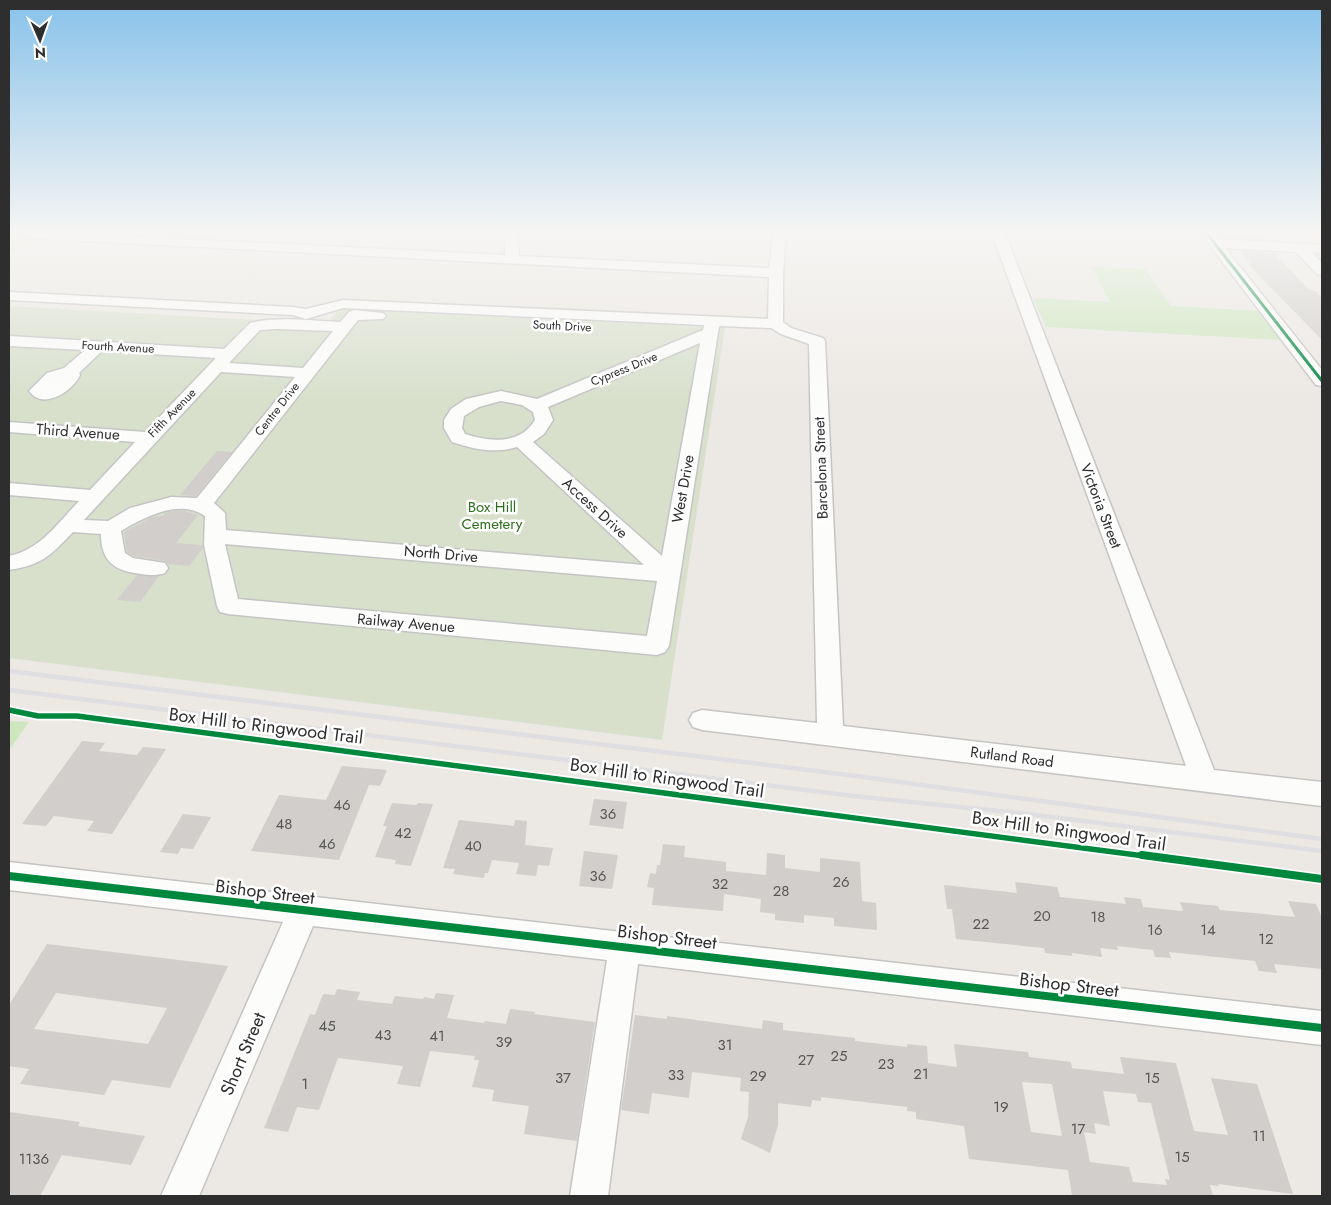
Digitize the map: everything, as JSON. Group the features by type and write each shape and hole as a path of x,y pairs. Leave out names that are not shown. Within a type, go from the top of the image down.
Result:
{"street":[{"path":"9,296 284,311 306,314 343,304 711,327 775,324 776,287"},
{"name":"Victoria Street","path":"1018,287 1204,781"},
{"path":"1249,287 1322,381"},
{"name":"South Drive","path":"349,321 711,327"},
{"name":"Fifth Avenue","path":"17,562 43,551 92,496 255,326 349,321"},
{"name":"Centre Drive","path":"202,504 305,373 349,321"},
{"name":"Barcelona Street","path":"775,324 786,331 817,341 830,734"},
{"name":"Cypress Drive","path":"538,405 711,327"},
{"name":"West Drive","path":"657,646 711,327"},
{"name":"Fourth Avenue","path":"9,340 99,346 222,360 305,373"},
{"path":"70,372 99,346"},
{"path":"515,396 528,399 538,405 543,412 545,420 543,425 534,436 522,442 491,447 468,443 458,438 452,427 452,420 462,408 486,398 515,396"},
{"name":"Third Avenue","path":"9,427 148,438"},
{"name":"Access Drive","path":"522,442 668,574"},
{"path":"9,489 92,496"},
{"path":"67,524 111,528 137,513 159,506 180,503 202,504 215,513 218,526 214,536"},
{"path":"111,528 110,542 119,561 126,565 157,568"},
{"name":"North Drive","path":"214,536 668,574"},
{"name":"Railway Avenue","path":"214,536 228,606 657,646"},
{"name":"Rutland Road","path":"702,720 1322,794"},
{"name":"Bishop Street","path":"9,876 1322,1028"},
{"name":"Short Street","path":"180,1196 304,910"},
{"path":"589,1196 625,946"}],"green space":[{"path":"1102,287 1158,287 1171,306 1259,311 1281,340 1046,327 1033,298 1110,302"},
{"name":"Box Hill Cemetery","path":"9,306 327,324 341,307 725,327 662,740 9,658"},
{"path":"9,721 29,722 9,750"}],"building":[{"path":"1271,287 1306,287 1309,290 1316,291 1322,298 1322,340"},
{"path":"217,451 232,452 196,496 180,495"},
{"path":"184,511 198,515 176,543 202,545 203,548 189,566 168,564 165,561 134,556 127,552 124,532 152,517 163,516 165,513"},
{"path":"137,575 159,576 140,602 117,600"},
{"path":"82,741 105,743 99,751 137,755 143,747 166,749 112,834 87,831 94,821 54,816 46,826 22,824"},
{"path":"342,766 387,770 380,786 369,785 339,860 251,851 279,795 326,800"},
{"path":"594,799 627,802 623,829 589,825"},
{"path":"392,803 433,804 411,866 395,864 396,860 375,857 387,826 383,826"},
{"path":"183,814 211,817 193,849 181,848 178,854 160,852"},
{"path":"459,820 514,826 515,820 527,821 525,845 553,848 549,866 538,865 536,876 516,874 519,863 492,860 488,873 485,873 484,878 453,874 455,869 443,868"},
{"path":"663,844 685,846 684,857 726,862 726,871 766,875 767,853 785,855 785,868 820,872 820,858 860,862 862,901 876,903 877,930 834,926 834,918 804,915 804,923 775,920 775,914 760,912 761,899 724,894 723,911 652,905 654,888 647,887 650,873 656,874 657,865 660,865"},
{"path":"584,851 618,855 612,889 579,886"},
{"path":"1015,882 1057,887 1060,897 1126,904 1124,897 1141,899 1143,907 1183,911 1180,902 1218,906 1220,910 1295,917 1288,901 1316,904 1322,918 1322,969 1274,964 1277,973 1259,971 1255,961 1169,952 1171,958 1155,957 1153,950 1117,946 1118,950 1100,948 1102,957 1072,953 1072,956 1045,953 1044,948 956,939 952,909 947,909 944,885 1017,893"},
{"path":"47,944 228,966 170,1088 112,1080 104,1095 20,1084 29,1069 9,1066 9,1005","holes":["56,993 167,1008 148,1044 34,1029"]},
{"path":"337,989 360,992 357,1000 392,1004 395,996 434,999 436,993 454,995 447,1018 484,1023 485,1021 506,1024 510,1009 595,1022 577,1141 524,1134 529,1106 492,1101 494,1090 472,1087 479,1060 474,1060 475,1056 430,1051 420,1087 397,1084 403,1066 338,1058 319,1110 297,1107 288,1132 264,1128 310,1014 315,1015 323,994 335,995"},
{"path":"635,1015 667,1019 667,1016 762,1029 763,1020 783,1023 783,1030 855,1038 855,1041 907,1047 907,1044 927,1046 928,1063 957,1067 954,1044 1028,1052 1029,1057 1071,1062 1072,1068 1124,1074 1120,1057 1176,1063 1194,1131 1228,1135 1211,1078 1257,1084 1293,1194 1218,1184 1219,1186 1210,1185 1213,1196 1072,1196 1068,1170 969,1159 964,1126 916,1119 916,1112 907,1111 907,1107 821,1097 821,1101 812,1100 811,1107 778,1103 778,1125 770,1153 741,1139 748,1117 749,1092 740,1091 741,1078 692,1072 689,1098 652,1093 649,1114 621,1110","holes":["1022,1082 1052,1084 1062,1136 1031,1132","1103,1091 1136,1094 1138,1102 1151,1103 1170,1180 1165,1179 1167,1185 1133,1182 1129,1167 1090,1162 1084,1132 1096,1134 1094,1123 1110,1126"]},
{"path":"9,1112 80,1122 78,1126 145,1136 131,1165 62,1155 40,1196 9,1196"}],"railway":[{"path":"9,671 856,776 1322,839"},
{"path":"9,690 853,796 1028,814 1322,851"}],"cycle path":[{"path":"1249,287 1322,381"},
{"name":"Box Hill to Ringwood Trail","path":"9,710 38,716 77,716 1322,879"},
{"path":"9,876 1322,1028"}]}
